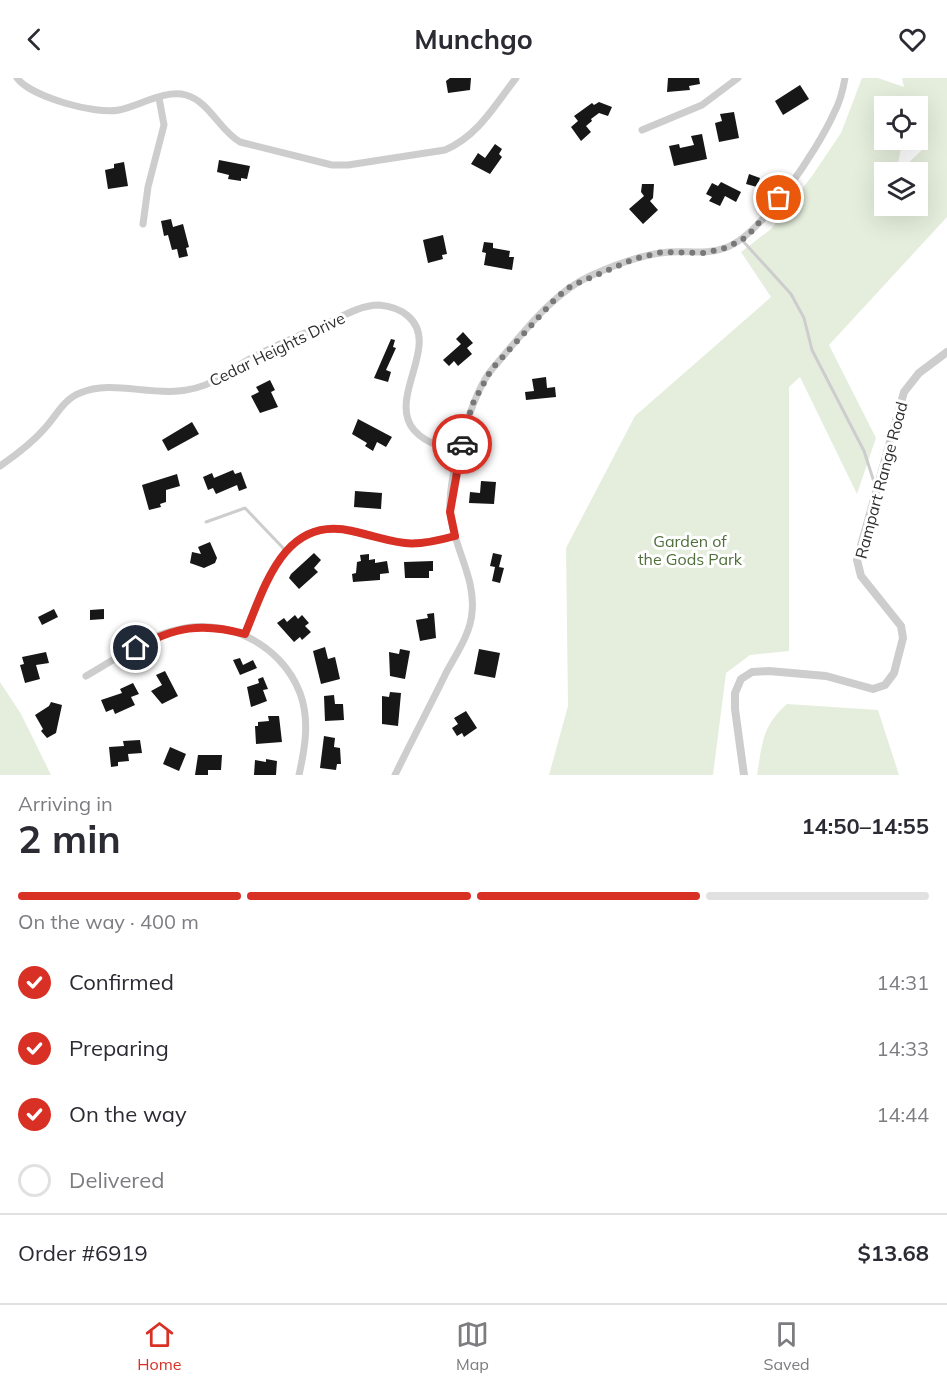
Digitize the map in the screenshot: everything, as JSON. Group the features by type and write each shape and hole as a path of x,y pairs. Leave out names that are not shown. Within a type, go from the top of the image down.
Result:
{"street":[{"path":"17,78 31,91 103,111 117,111 159,98 183,94 197,100 230,136 240,142 332,165 348,165 445,150 457,145 479,126 516,78"},
{"path":"642,130 702,105 738,78"},
{"path":"395,775 461,644 472,612 471,592 450,512 460,452 472,405 491,370 556,298 571,286 634,259 662,252 705,253 725,248 742,240 765,219 819,140 834,114 845,78"},
{"path":"143,224 148,187 164,126 159,98"},
{"name":"Cedar Heights Drive","path":"0,466 25,449 62,406 79,393 102,388 166,392 190,390 213,381 273,347 357,310 378,305 397,309 410,318 417,330 417,358 405,403 407,417 422,438 436,447 460,452"},
{"name":"Rampart Range Road","path":"744,775 735,709 735,693 741,679 752,672 769,671 826,676 873,689 885,685 894,673 903,638 901,626 861,576 857,560 904,392 919,373 947,352"},
{"path":"245,634 271,572 286,551 306,536 337,529 397,544 414,545 455,536"},
{"path":"86,676 171,631 195,627 245,634 279,660 292,676 300,694 306,738 299,775"}],"lane":[{"path":"742,240 791,294 804,318 812,350 864,451 877,489"},
{"path":"206,522 246,508 286,551"}],"green space":[{"name":"Garden of the Gods Park","path":"862,78 878,78 904,87 902,78 947,78 947,217 829,345 876,438 857,494 800,377 789,387 789,651 750,655 726,673 713,775 549,775 568,706 566,548 635,416 771,297 741,252 771,229 812,176 841,133","holes":["874,96 928,96 928,150 922,150 909,162 928,162 928,216 874,216 874,162 898,162 901,150 874,150"]},
{"path":"0,682 21,714 51,775 0,775"},
{"path":"787,704 878,710 899,775 757,775 764,736 772,720"}],"building":[{"path":"450,78 471,78 470,90 448,93 446,81"},
{"path":"668,78 699,78 700,84 689,86 690,90 667,92"},
{"path":"800,85 809,99 783,115 775,101"},
{"path":"599,102 612,107 608,116 599,113 591,119 592,121 586,126 591,132 581,141 571,127 578,121 574,116 592,103 594,105"},
{"path":"734,112 739,138 719,142 715,123 722,121 720,114"},
{"path":"702,134 707,159 674,166 669,146 679,144 680,148 694,145 691,136"},
{"path":"495,144 502,149 499,154 502,157 490,174 471,164 478,153 485,158"},
{"path":"219,160 250,166 247,179 241,178 241,181 228,179 229,175 217,172"},
{"path":"124,162 128,186 108,189 105,170 114,168 114,164"},
{"path":"749,174 760,178 757,187 746,184"},
{"path":"721,182 741,192 736,202 725,196 720,206 709,201 712,197 706,194 712,183 718,186"},
{"path":"642,184 654,184 653,198 650,201 658,210 643,224 629,209 644,196 641,192"},
{"path":"171,219 173,227 183,224 189,247 186,248 188,256 179,258 177,249 172,250 168,235 164,236 161,221"},
{"path":"443,235 447,254 442,255 443,259 428,263 423,240"},
{"path":"484,242 493,243 493,248 510,251 509,257 514,257 512,270 484,265 486,253 482,252"},
{"path":"463,332 473,343 467,348 472,354 458,366 454,361 449,366 443,360 461,344 456,339"},
{"path":"391,339 395,340 393,347 396,348 386,370 391,372 388,382 374,378"},
{"path":"546,377 547,388 555,387 556,397 526,400 525,392 534,391 532,379"},
{"path":"270,380 275,390 271,392 278,407 260,413 251,396 259,392 256,387"},
{"path":"358,419 392,437 386,447 377,442 373,451 365,446 367,443 352,434"},
{"path":"192,422 199,434 168,451 162,440"},
{"path":"233,470 235,474 241,472 247,488 239,491 237,485 216,494 213,488 208,490 203,477 212,473 214,478"},
{"path":"177,474 180,486 166,490 166,502 160,504 161,507 149,510 142,485"},
{"path":"481,481 496,482 494,504 469,503 470,492 480,493"},
{"path":"355,491 382,493 381,509 354,507"},
{"path":"210,542 217,558 215,563 204,568 190,563 192,552 201,554 198,547"},
{"path":"314,553 321,560 314,568 318,572 299,589 289,578"},
{"path":"493,553 502,555 499,567 504,568 500,583 492,581 495,567 490,566"},
{"path":"369,554 369,560 375,559 375,563 387,561 389,573 380,574 380,580 353,582 352,574 356,573 357,562 361,561 360,555"},
{"path":"433,561 433,571 429,571 429,578 405,578 404,562"},
{"path":"54,609 58,617 42,625 38,617"},
{"path":"104,609 104,619 90,620 90,610"},
{"path":"434,613 436,638 420,641 416,620 428,618 427,614"},
{"path":"295,615 298,619 302,615 309,623 305,626 311,632 302,640 300,637 294,642 277,623 284,618 287,622"},
{"path":"325,647 328,659 335,657 340,679 321,684 313,651"},
{"path":"400,649 410,651 405,679 390,676 389,652 399,654"},
{"path":"479,649 500,653 495,678 474,674"},
{"path":"46,652 49,663 36,665 40,679 25,683 20,665 24,664 22,657"},
{"path":"240,658 243,665 253,660 257,668 240,675 233,660"},
{"path":"165,671 178,696 162,704 151,691 162,685 156,675"},
{"path":"263,677 268,689 263,690 267,701 251,707 247,687 259,683 258,679"},
{"path":"133,683 139,694 131,697 135,705 115,714 113,709 106,712 101,700 122,693 120,689"},
{"path":"390,692 401,693 398,726 382,724 382,696 389,697"},
{"path":"334,695 335,704 343,704 344,720 325,721 324,696"},
{"path":"51,702 62,705 56,733 47,738 41,731 43,729 35,715 49,706"},
{"path":"466,711 477,728 464,737 462,733 457,736 452,728 458,724 454,718"},
{"path":"268,716 279,716 282,742 256,744 255,726 258,726 258,722 269,721"},
{"path":"324,736 335,738 334,747 340,748 341,764 337,764 336,770 320,768"},
{"path":"140,740 142,753 128,754 129,761 118,762 118,766 111,767 109,747 124,746 123,741"},
{"path":"170,747 186,754 179,771 163,764"},
{"path":"198,755 222,755 221,770 208,770 208,775 195,775"},
{"path":"266,759 277,761 276,775 254,775 255,760 266,762"}],"way so far":[{"path":"462,444 472,405 491,370 556,298 571,286 634,259 662,252 705,253 725,248 742,240 765,219 779,198"}],"route":[{"path":"136,648 171,631 195,627 216,628 245,634 271,572 292,544 306,536 322,531 349,530 397,544 414,545 455,536 450,512 462,444"}]}
